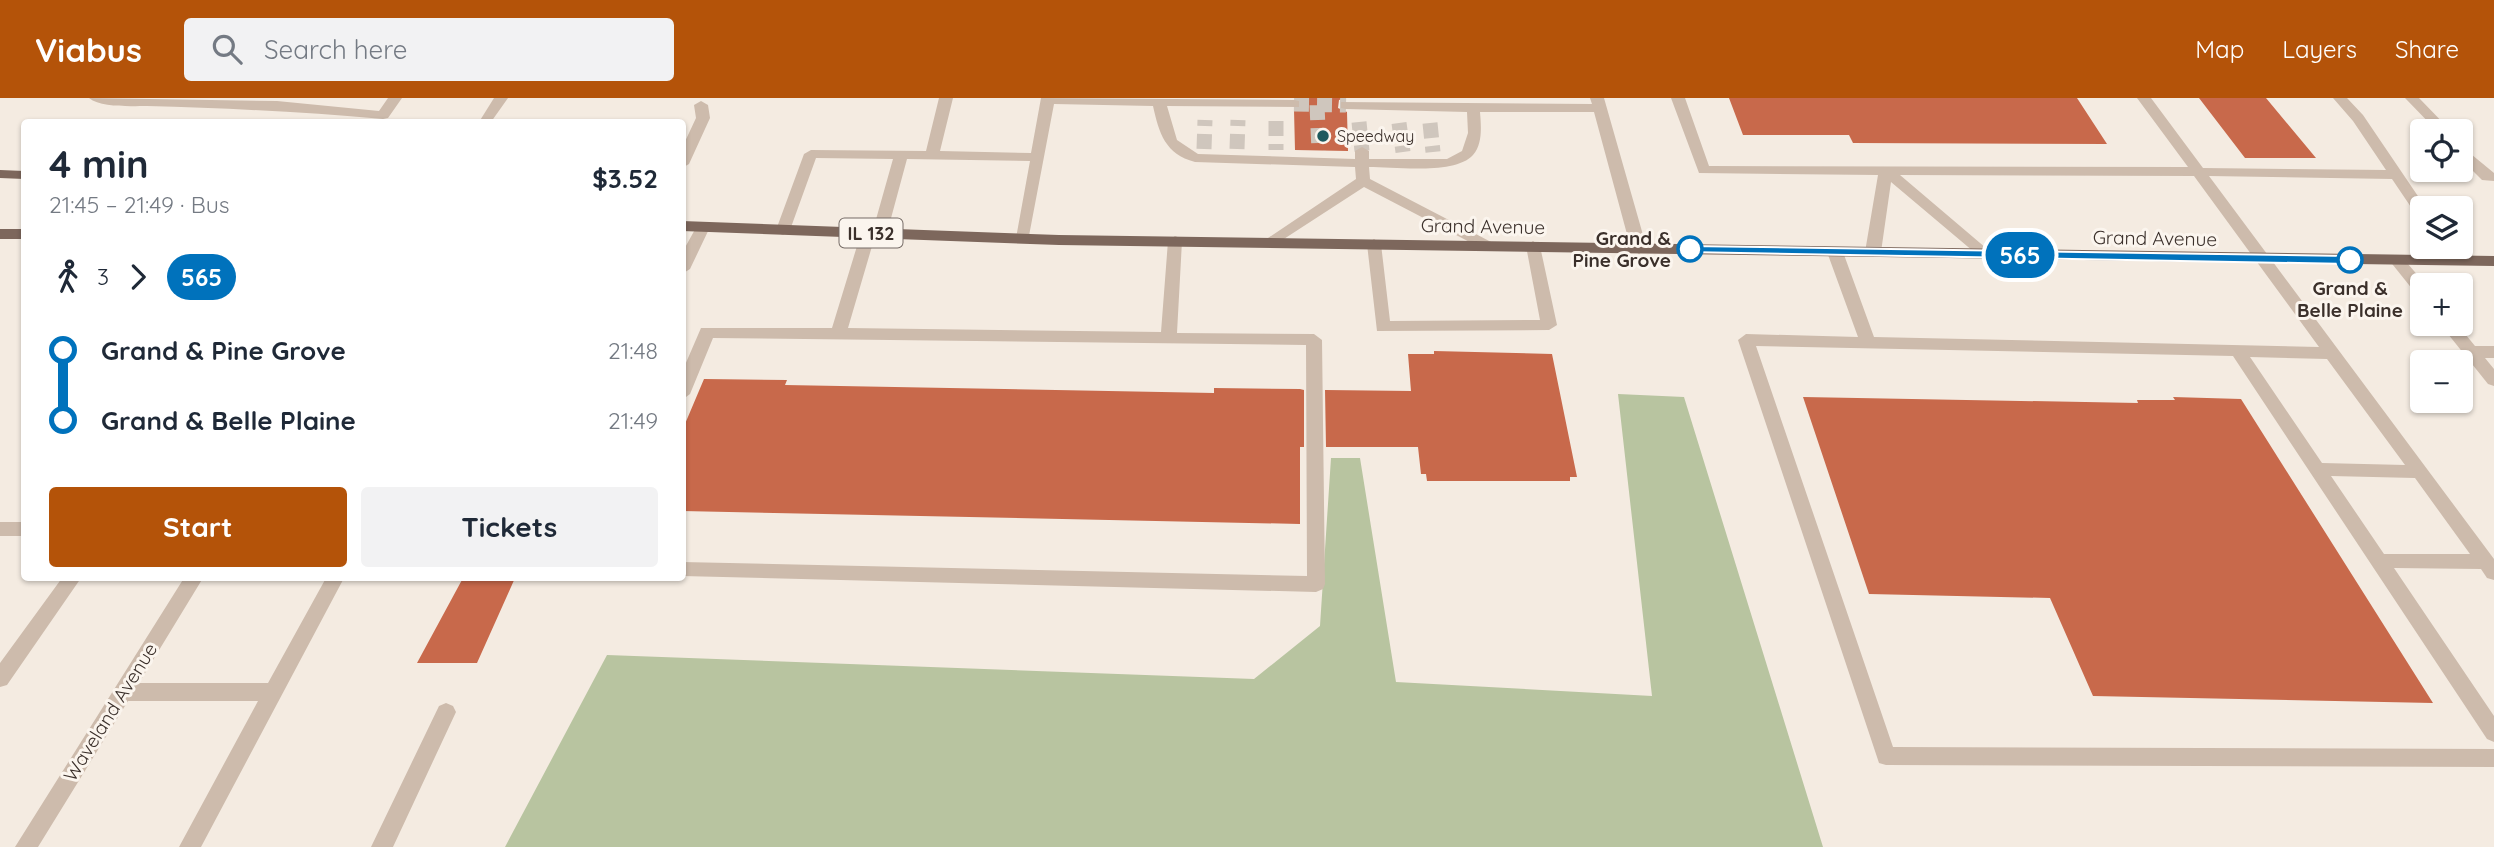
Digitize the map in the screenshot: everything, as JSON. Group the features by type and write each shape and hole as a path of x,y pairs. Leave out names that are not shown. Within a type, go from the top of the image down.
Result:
{"main road":[{"path":"0,174 21,175"},
{"name":"Grand Avenue","path":"686,226 1023,238 1270,243 2494,261"},
{"path":"0,234 21,234"}],"street":[{"path":"96,98 138,102 277,105 383,115 395,98"},
{"path":"487,119 501,98"},
{"path":"932,155 946,98"},
{"path":"1678,98 1704,170 2198,172 2396,176"},
{"path":"2144,98 2490,567"},
{"path":"2340,98 2358,118 2410,196"},
{"path":"2412,98 2432,119"},
{"path":"1023,238 1048,99 1294,104"},
{"path":"1159,102 1174,149 1203,154 1433,158 1451,163 1468,153 1475,133 1473,108"},
{"path":"1205,120 1207,103"},
{"path":"1238,103 1238,120"},
{"path":"1359,122 1352,105 1473,108 1598,103 1639,249"},
{"path":"686,155 703,118 701,104"},
{"path":"1275,104 1276,121"},
{"path":"1397,106 1399,123"},
{"path":"1428,107 1430,123"},
{"path":"783,230 811,154 1037,157"},
{"path":"838,334 901,155"},
{"path":"1362,157 1363,181"},
{"path":"2473,162 2487,177 2494,177"},
{"path":"1873,252 1886,170"},
{"path":"1886,170 1985,254"},
{"path":"1270,243 1363,181"},
{"path":"1363,181 1488,246"},
{"path":"686,261 702,227"},
{"path":"1169,340 1175,241"},
{"path":"1374,244 1383,327 1549,325 1533,246"},
{"path":"1835,252 1868,342"},
{"path":"2397,260 2410,276"},
{"path":"686,384 707,332 1314,340 1316,584 686,569"},
{"path":"2458,336 2469,350"},
{"path":"2331,353 1746,340 1886,755 2494,758"},
{"path":"2473,352 2494,352"},
{"path":"2239,353 2494,733"},
{"path":"2473,354 2494,380"},
{"path":"2318,469 2420,472"},
{"path":"0,529 21,528"},
{"path":"2380,561 2490,567"},
{"path":"0,679 7,658 70,581"},
{"name":"Waveland Avenue","path":"26,847 192,581"},
{"path":"190,847 333,581"},
{"path":"123,692 273,692"},
{"path":"382,847 446,712"}],"green space":[{"path":"1618,394 1684,397 1823,847 505,847 607,655 1254,679 1320,626 1331,458 1360,458 1396,682 1652,696"}],"building":[{"path":"1297,98 1346,98 1339,100 1338,108 1347,112 1348,151 1295,150 1294,110 1302,107 1301,99"},
{"path":"1729,98 2077,98 2107,144 1853,143 1849,135 1743,135"},
{"path":"2199,98 2266,98 2316,158 2245,158"},
{"path":"1434,351 1552,354 1577,477 1570,477 1570,481 1427,481 1426,474 1421,474 1418,447 1326,447 1325,390 1411,391 1408,354 1434,354"},
{"path":"704,379 787,380 785,385 1214,393 1214,388 1300,389 1304,390 1304,447 1300,447 1300,524 686,511 686,422"},
{"path":"1803,397 2138,403 2137,400 2175,400 2173,397 2241,399 2433,703 2093,696 2050,598 1869,594"},
{"path":"461,581 514,581 477,663 417,663"}],"tunnel":[{"path":"1294,104 1346,105"},
{"path":"1317,105 1319,151"},
{"path":"1204,149 1205,120"},
{"path":"1237,149 1238,120"},
{"path":"1276,121 1276,150"},
{"path":"1359,122 1362,151"},
{"path":"1399,123 1403,152"},
{"path":"1430,123 1433,152"}],"bus line":[{"name":"565","path":"1690,249 2350,260"}],"place":[{"name":"Speedway","path":"1323,136"},
{"name":"Grand & Pine Grove","path":"1690,249"},
{"name":"Grand & Belle Plaine","path":"2350,260"}]}
